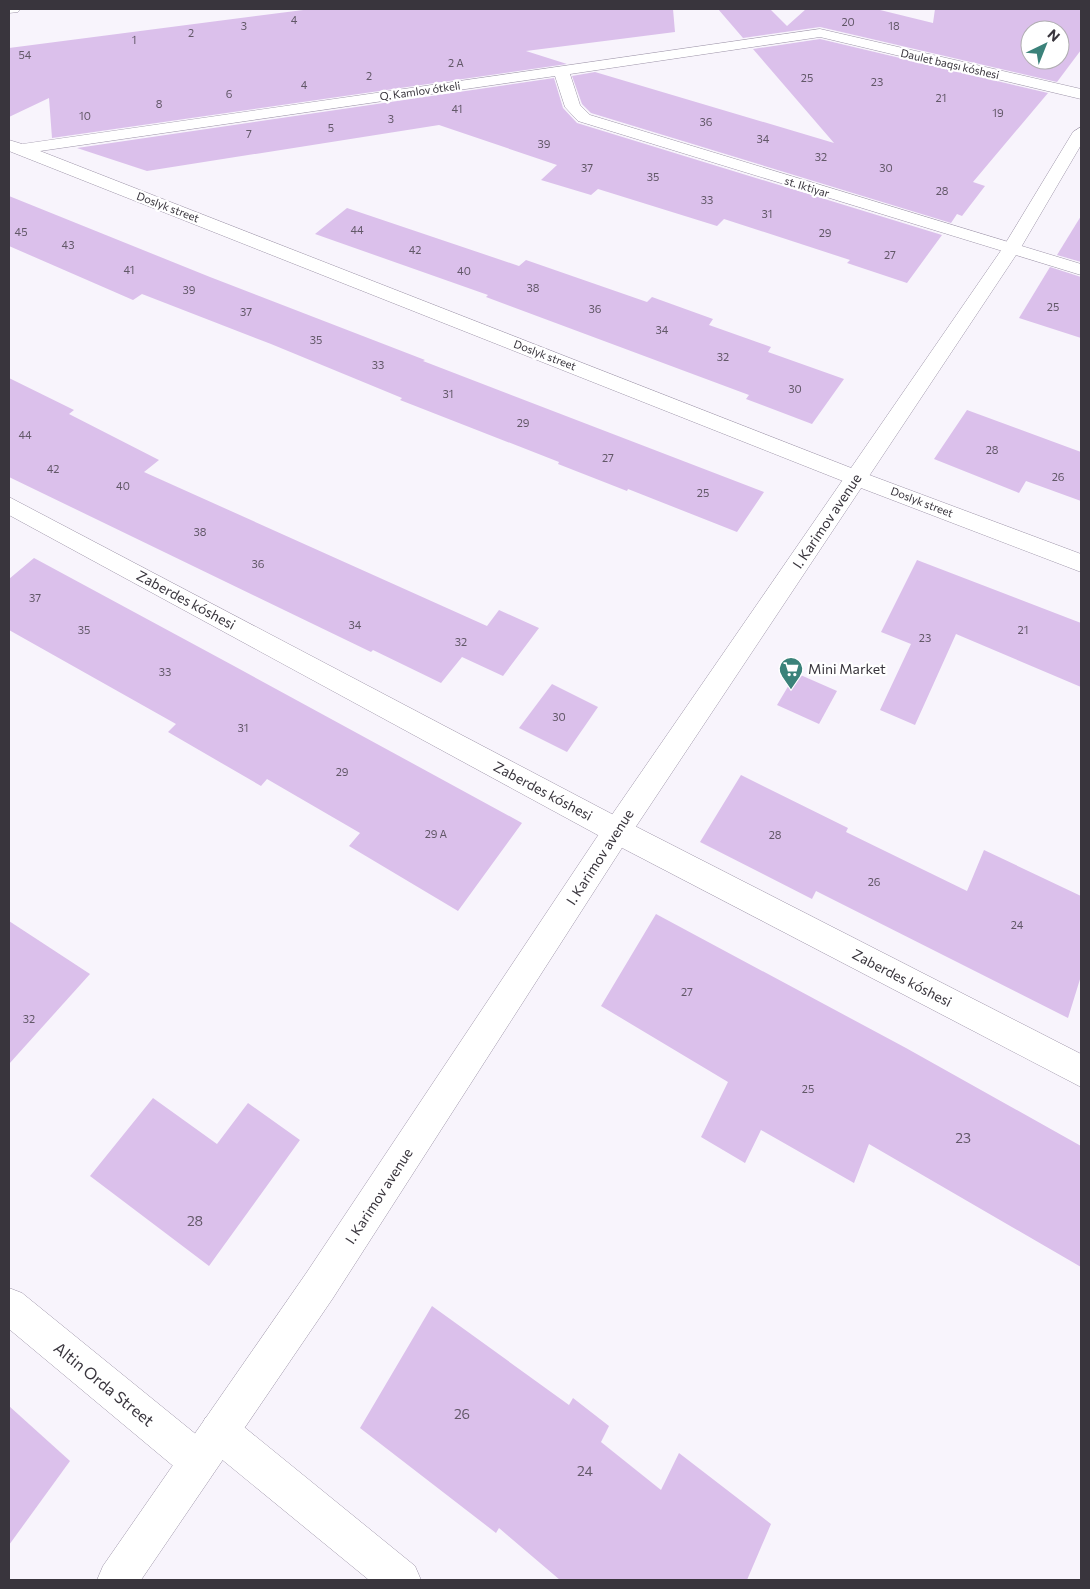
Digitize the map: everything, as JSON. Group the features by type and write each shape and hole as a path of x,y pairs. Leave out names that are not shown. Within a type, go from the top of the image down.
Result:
{"street":[{"name":"Q. Kamlov ótkeli","path":"15,147 820,33"},
{"name":"Daulet baqsı kóshesi","path":"820,33 1081,94"},
{"name":"st. Iktiyar","path":"560,71 573,107 584,118 1081,270"},
{"name":"I. Karimov avenue","path":"117,1580 320,1285 617,831 1011,249 1081,132"},
{"name":"Doslyk street","path":"15,147 856,478 1081,563"},
{"name":"Zaberdes kóshesi","path":"9,505 617,831 1081,1070"},
{"name":"Altin Orda Street","path":"9,1306 401,1580"}],"building":[{"path":"311,9 673,9 675,32 526,51 567,64 52,138 49,98 9,117 9,48"},
{"path":"718,9 770,9 787,26 806,9 876,9 933,23 935,9 1081,9 1081,50 1070,65 1070,20 1020,20 1020,70 1066,70 1057,82 820,27 743,38"},
{"path":"820,39 1048,93 973,182 985,186 962,216 957,214 951,223 591,113 582,104 572,76 595,72 834,143 753,49"},
{"path":"554,78 563,108 577,123 942,235 907,283 847,263 850,260 724,219 717,226 598,189 591,195 541,180 557,165 439,125 147,171 77,148"},
{"path":"9,196 210,277 425,360 423,361 764,492 737,532 558,464 559,462 400,400 402,398 271,344 142,294 133,300 9,246"},
{"path":"347,208 519,266 526,260 647,302 652,297 713,319 709,325 771,347 768,352 844,379 812,424 746,399 749,395 486,297 488,295 315,234"},
{"path":"1081,216 1081,262 1057,255"},
{"path":"1050,267 1081,277 1081,338 1019,318"},
{"path":"9,378 74,410 69,414 159,460 144,472 487,626 499,610 539,628 503,676 462,657 441,683 373,650 371,652 9,477"},
{"path":"967,410 1081,452 1081,501 1026,481 1019,493 934,459"},
{"path":"34,558 522,823 458,911 349,846 360,833 267,779 261,786 168,732 176,724 9,630 9,579"},
{"path":"917,560 1081,623 1081,687 956,634 915,725 880,710 911,644 881,632"},
{"path":"796,673 837,691 819,724 777,705"},
{"path":"552,684 598,707 567,752 519,728"},
{"path":"741,775 848,828 846,832 967,891 984,850 1081,896 1081,976 1068,1018 816,891 812,899 700,842"},
{"path":"656,914 906,1048 1081,1146 1081,1267 869,1144 854,1183 761,1130 745,1163 701,1137 728,1082 601,1006"},
{"path":"9,921 90,974 9,1064"},
{"path":"153,1098 217,1144 248,1103 300,1140 209,1266 90,1176"},
{"path":"432,1306 569,1405 573,1398 609,1426 601,1442 661,1490 679,1453 771,1524 747,1580 560,1580 499,1528 496,1533 360,1428"},
{"path":"9,1406 70,1461 9,1545"}],"place":[{"name":"Mini Market","path":"791,690"}]}
